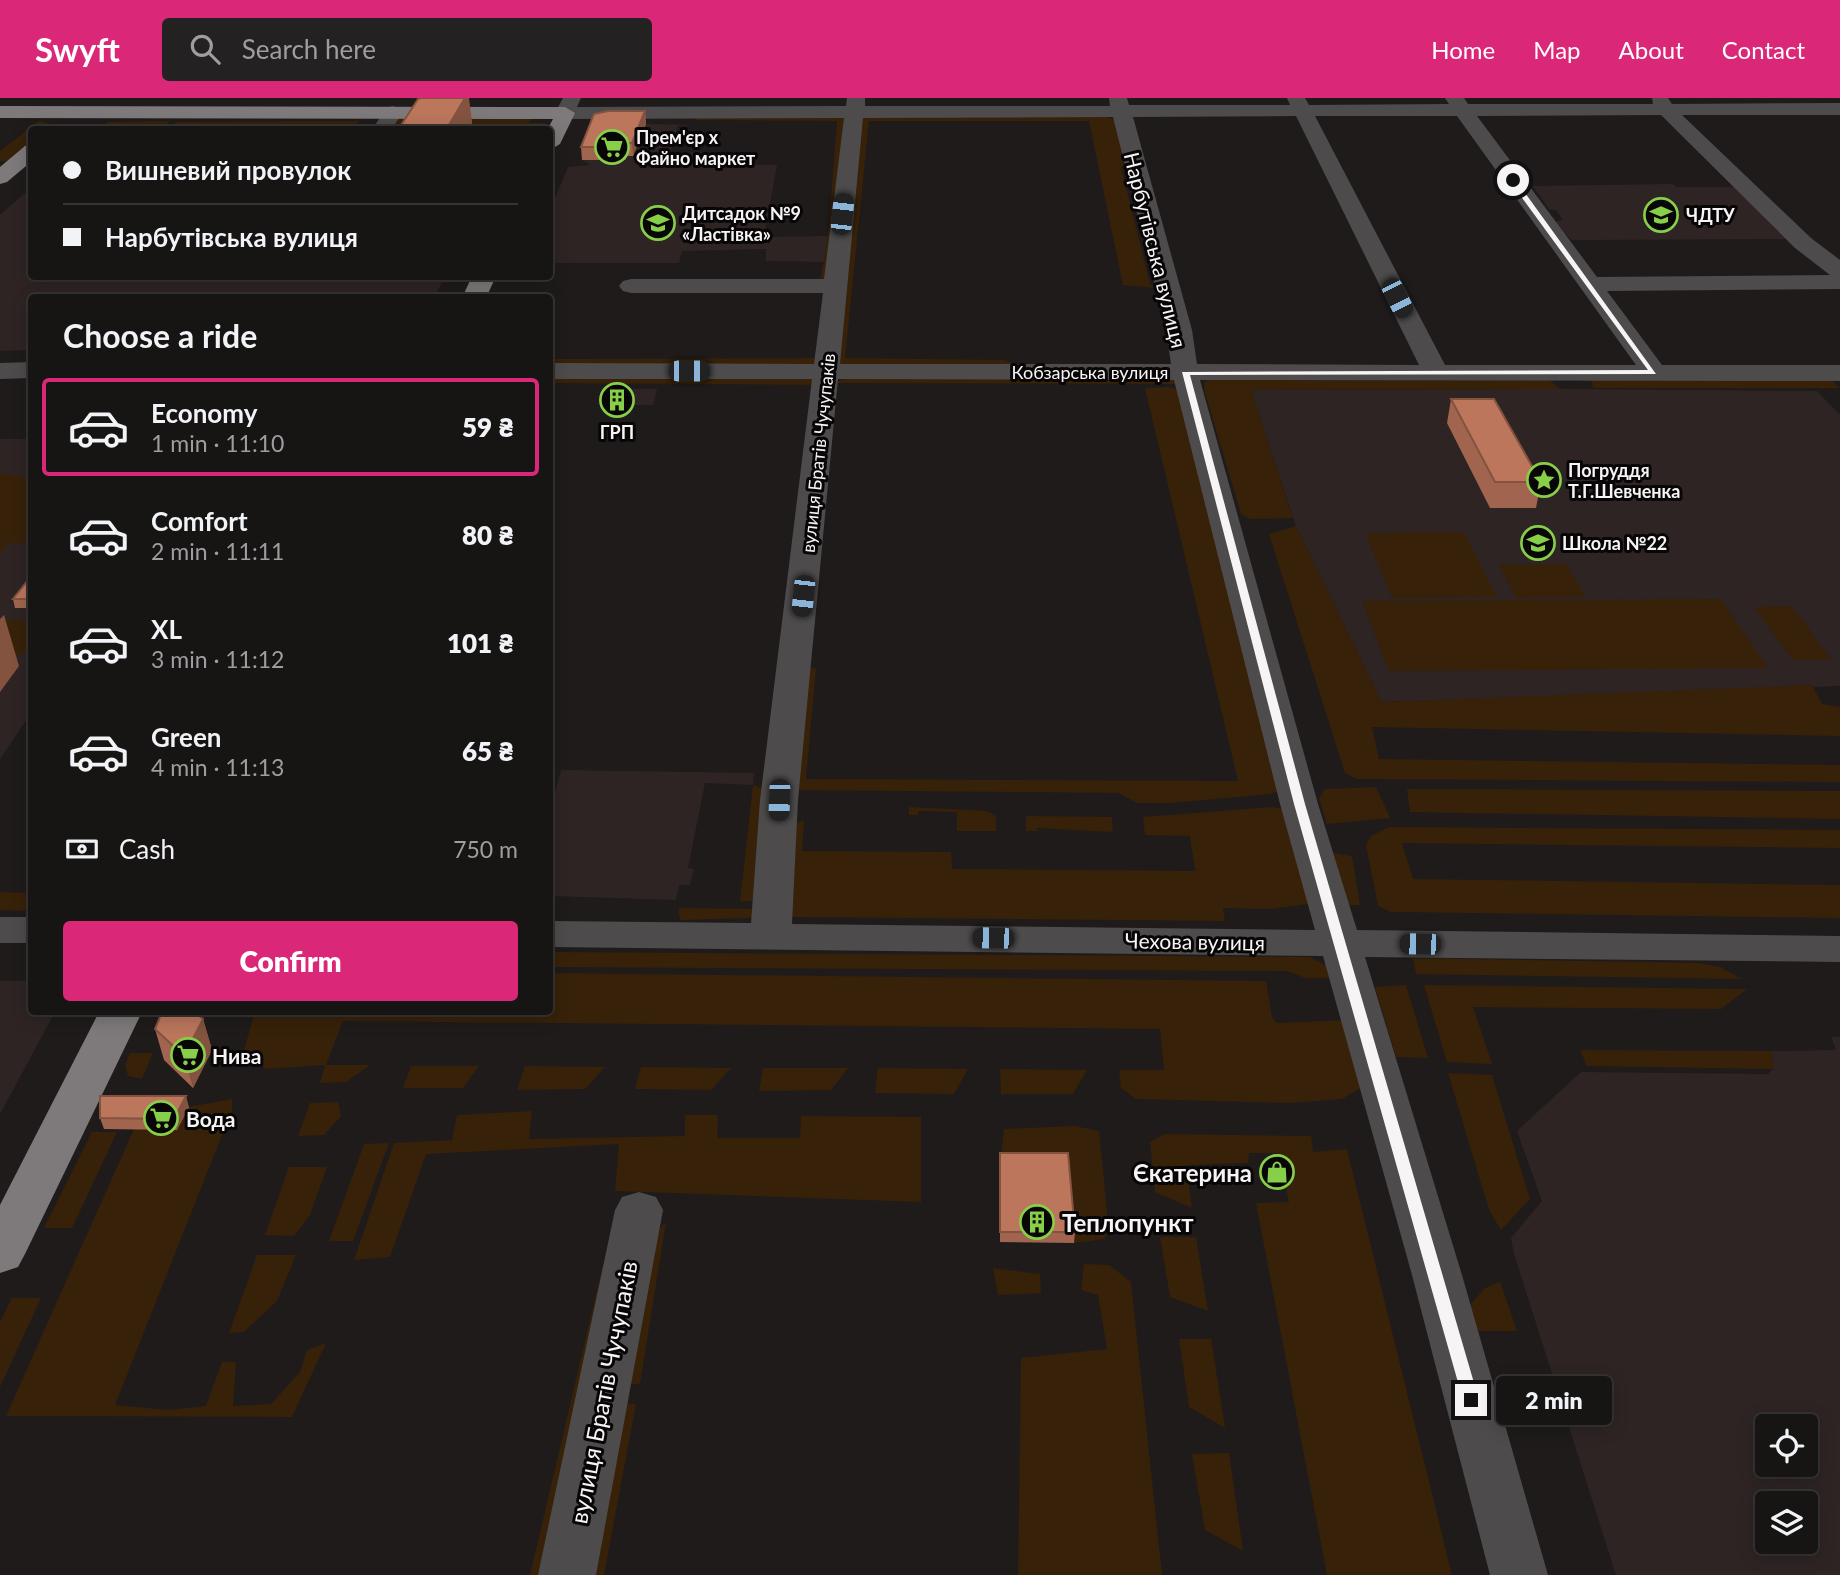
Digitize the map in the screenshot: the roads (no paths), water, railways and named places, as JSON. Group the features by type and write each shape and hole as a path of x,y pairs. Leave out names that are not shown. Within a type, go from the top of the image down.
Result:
{"main road":[{"path":"60,126 98,98"},
{"path":"0,112 393,113 569,105 553,138"},
{"path":"0,178 28,154"},
{"path":"0,1254 119,1015"}],"street":[{"path":"1299,104 1436,372"},
{"path":"1458,104 1654,372"},
{"path":"1662,104 1803,243 1840,271"},
{"path":"569,105 1662,104 1830,109"},
{"name":"вулиця Братів Чучупаків","path":"770,934 775,906 782,779 855,105"},
{"name":"Нарбутівська вулиця","path":"1120,105 1179,330 1185,372 1299,804 1437,1275 1520,1575"},
{"path":"384,126 393,113"},
{"path":"1588,284 1840,282"},
{"path":"631,286 834,286"},
{"path":"0,370 28,370"},
{"name":"Кобзарська вулиця","path":"553,371 1840,373"},
{"path":"0,930 28,930"},
{"name":"Чехова вулиця","path":"553,934 770,934 1840,949"},
{"name":"вулиця Братів Чучупаків","path":"567,1575 639,1210"}],"place":[{"name":"Прем'єр х Файно маркет","path":"612,147"},
{"name":"ЧДТУ","path":"1661,215"},
{"name":"Дитсадок №9 «Ластівка»","path":"658,223"},
{"name":"ГРП","path":"617,400"},
{"name":"Погруддя Т.Г.Шевченка","path":"1544,480"},
{"name":"Школа №22","path":"1538,543"},
{"name":"Нива","path":"188,1055"},
{"name":"Вода","path":"161,1118"},
{"name":"Єкатерина","path":"1277,1172"},
{"name":"Теплопункт","path":"1037,1222"}]}
